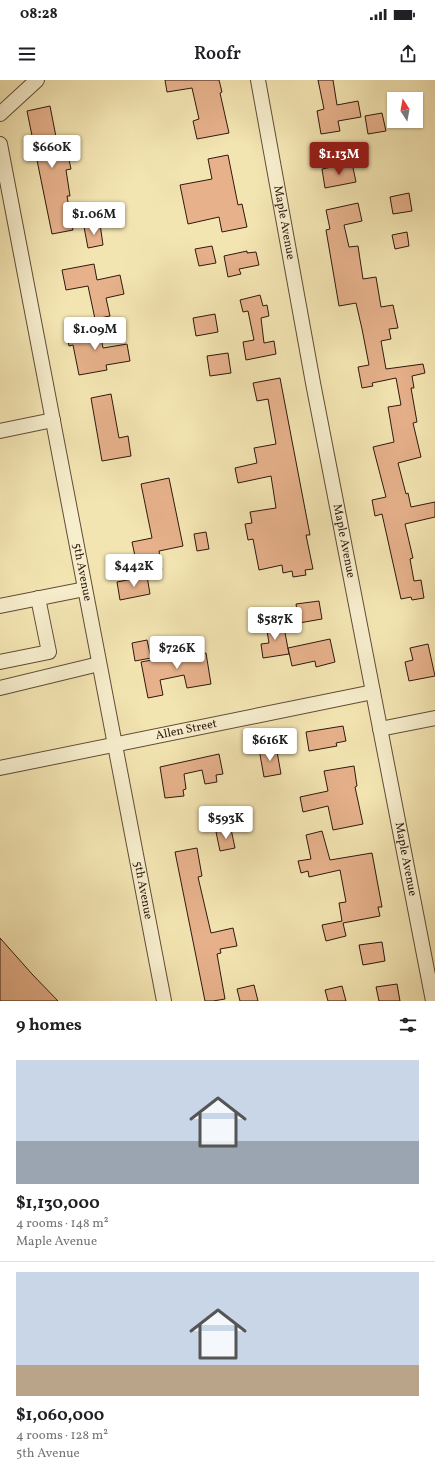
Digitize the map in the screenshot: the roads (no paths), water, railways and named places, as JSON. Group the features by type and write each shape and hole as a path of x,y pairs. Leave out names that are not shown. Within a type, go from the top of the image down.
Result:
{"street":[{"path":"0,114 37,80"},
{"name":"Maple Avenue","path":"258,80 313,383 433,1001"},
{"name":"5th Avenue","path":"0,144 164,1001"},
{"path":"0,431 53,420"},
{"path":"0,606 85,589"},
{"path":"0,662 49,652 38,598"},
{"path":"0,688 99,664"},
{"name":"Allen Street","path":"0,768 373,692"},
{"path":"380,729 435,718"}]}
